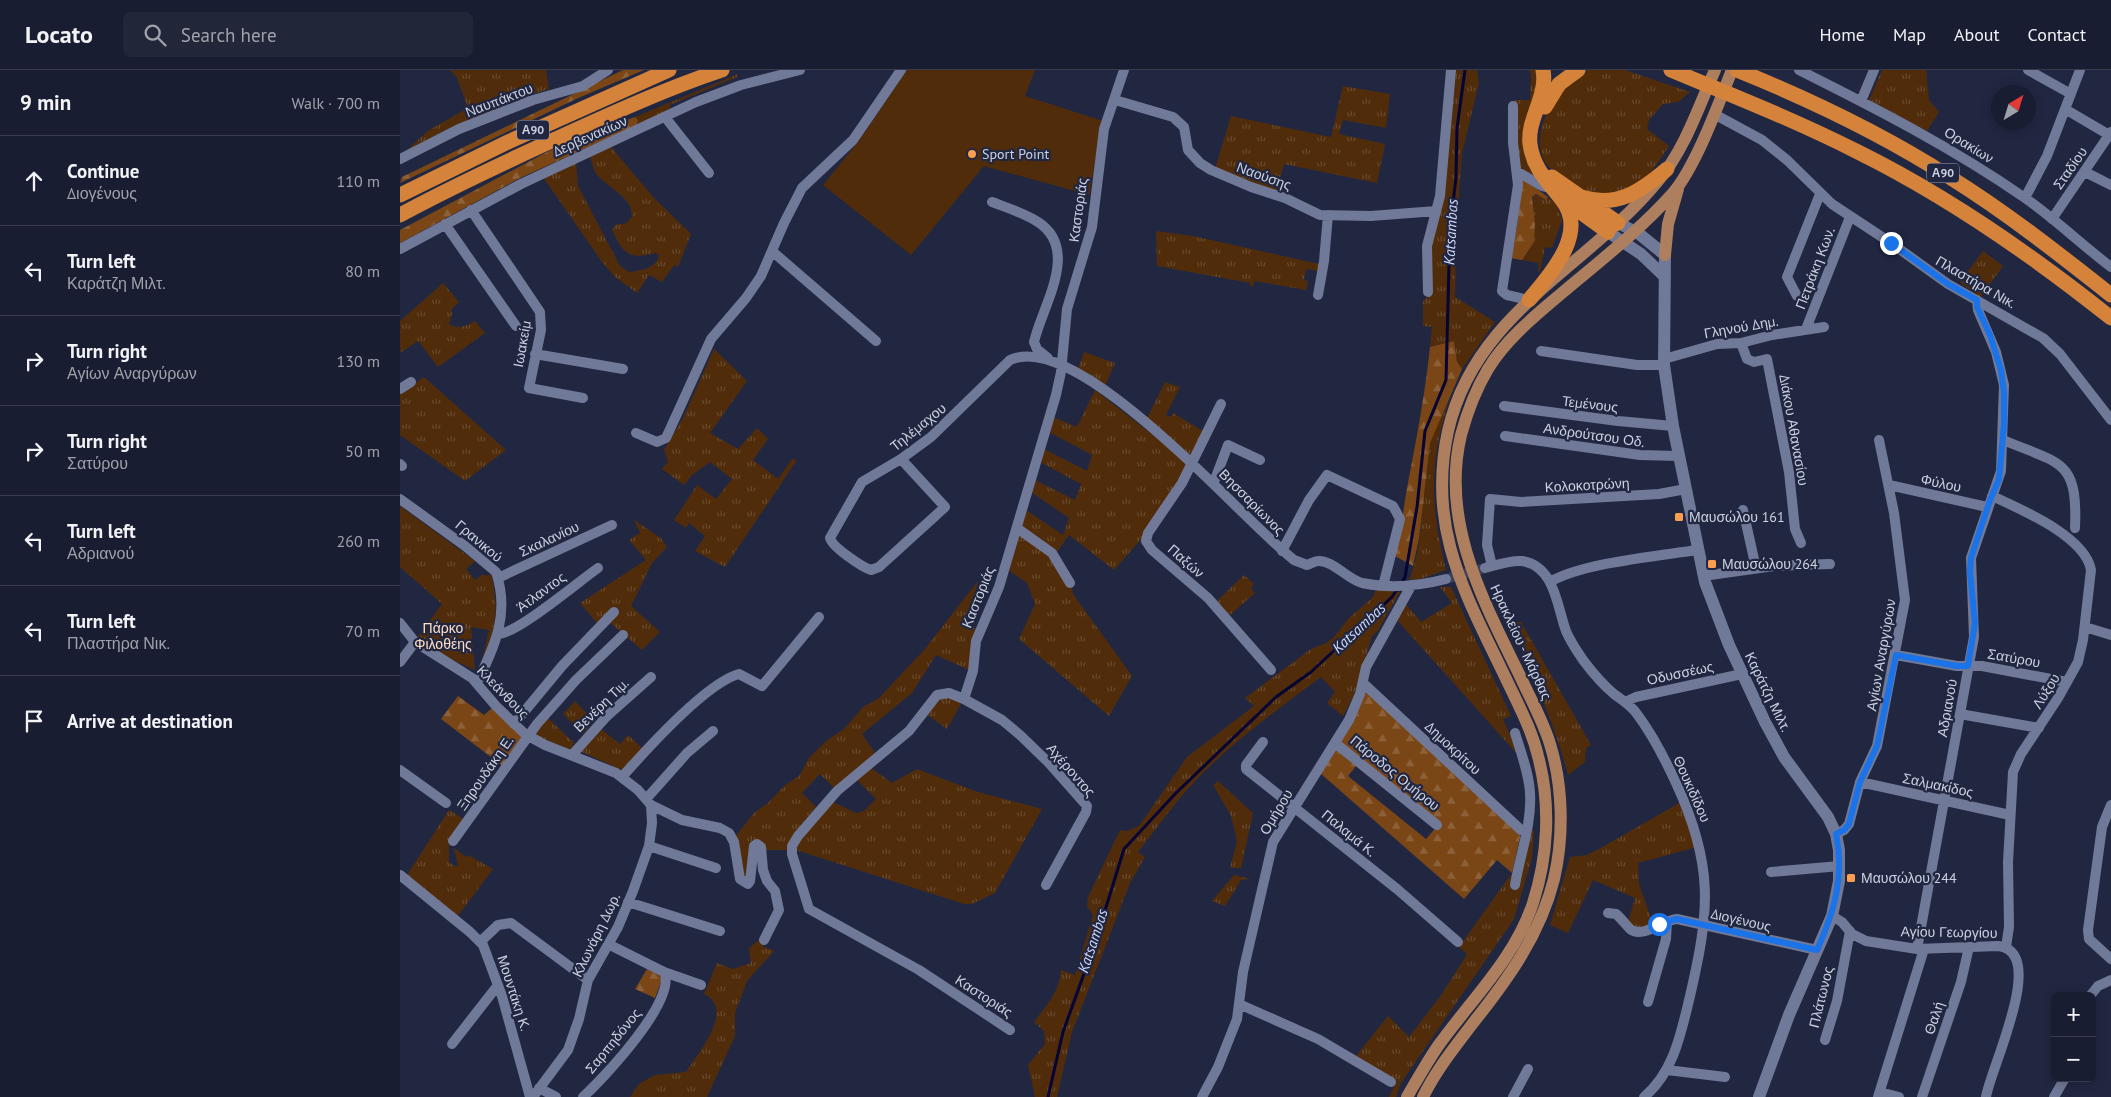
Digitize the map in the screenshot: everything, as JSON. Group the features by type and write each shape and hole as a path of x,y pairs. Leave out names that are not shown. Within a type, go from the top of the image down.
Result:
{"highway":[{"name":"Α90","path":"400,195 540,127 669,70"},
{"name":"Α90","path":"400,215 448,189 592,122 689,81 722,70"},
{"path":"1543,70 1544,89 1534,118 1530,140 1536,164 1561,193 1613,228"},
{"path":"1529,300 1556,265 1567,242 1571,217 1555,180 1545,168 1538,150 1536,136 1540,120 1553,92 1564,79 1578,70"},
{"name":"Α90","path":"1737,70 1846,119 1951,178 2024,227 2111,295"},
{"name":"Α90","path":"1673,72 1749,101 1860,152 1955,206 2016,246 2111,318"},
{"path":"1561,193 1594,200 1620,200 1638,192 1667,170"}],"main road":[{"name":"Ηρακλείου - Μάρθας","path":"1407,1097 1437,1048 1515,943 1530,910 1541,871 1546,814 1538,755 1526,720 1454,565 1446,536 1442,496 1442,469 1445,444 1452,416 1462,388 1477,359 1512,315 1613,228 1649,192 1667,170 1684,141 1715,70"},
{"path":"1665,255 1668,224 1679,185 1714,114 1732,70"},
{"name":"Ηρακλείου - Μάρθας","path":"1423,1097 1448,1056 1509,978 1528,946 1540,923 1553,882 1560,835 1559,788 1550,743 1478,587 1463,546 1455,489 1456,465 1462,434 1483,378 1501,351 1545,307 1635,231 1679,185"}],"street":[{"name":"Ναυπάκτου","path":"400,159 454,132 500,113 583,86 608,70"},
{"name":"Δερβενακίων","path":"400,249 550,169 725,90 800,70"},
{"path":"636,433 657,442 666,438 711,339 746,298 773,252 784,222 802,188 853,140 901,70"},
{"name":"Καστοριάς","path":"1010,1030 918,970 809,909 792,854 795,841 814,815 837,791 909,731 937,696 949,693 964,699 973,671 976,641 996,596 1056,395 1062,365 1066,318 1089,240 1101,143 1124,70"},
{"path":"1428,292 1428,246 1440,188 1451,70"},
{"name":"Ορακίων","path":"1799,70 1928,136 2026,198 2111,267"},
{"path":"1861,101 1874,70"},
{"path":"2028,70 2070,94"},
{"path":"2026,198 2047,156 2080,70"},
{"name":"Ναούσης","path":"1115,100 1173,117 1184,127 1188,150 1200,163 1251,188 1285,198 1316,214 1371,216 1436,211"},
{"path":"1513,106 1513,144 1518,172 1518,185 1502,291 1507,295 1529,300"},
{"path":"2064,109 2110,134"},
{"name":"Πλαστήρα Νικ.","path":"1714,114 1762,140 1786,160 1820,194 1850,217 1891,243 1948,284 2028,328 2050,344 2111,420"},
{"path":"665,117 710,173"},
{"name":"Σταδίου","path":"2052,219 2110,134"},
{"path":"1518,172 1542,186 1561,193"},
{"path":"2085,172 2111,185"},
{"path":"1796,296 1787,277 1820,194"},
{"name":"Τηλέμαχου","path":"992,202 1039,222 1052,234 1057,245 1058,264 1034,342 1037,349 1049,359 1062,365"},
{"name":"Ιωακείμ","path":"471,210 540,312 540,330 529,388 583,398"},
{"path":"1318,295 1324,261 1328,215"},
{"name":"Πετράκη Κων.","path":"1806,329 1850,217"},
{"path":"445,224 516,326"},
{"path":"1613,228 1635,231 1665,255"},
{"path":"1613,228 1623,242 1656,266 1664,276"},
{"path":"773,252 876,341"},
{"name":"Καράτζη Μιλτ.","path":"1665,255 1664,362 1673,426 1697,550 1704,576 1723,630 1779,750 1828,817 1836,834 1840,866 1832,916 1791,1008 1759,1097"},
{"name":"Αδριανού","path":"1879,1094 1921,949 1944,800 1975,623 1970,572 1971,558 2001,471 2004,392 2001,370 1990,335 1977,307 1977,300"},
{"name":"Γληνού Δημ.","path":"1541,350 1642,365 1664,362 1717,344 1741,343 1772,334 1824,328"},
{"name":"Διάκου Αθανασίου","path":"1741,343 1746,359 1754,362 1766,359 1789,472 1794,524 1801,543"},
{"path":"535,354 623,369"},
{"name":"Τηλέμαχου","path":"902,459 945,507 874,570 867,569 835,546 830,540 831,534 862,482 902,459 949,421 1007,362 1019,357 1049,359"},
{"name":"Βησσαρίωνος","path":"1062,365 1112,397 1193,463 1282,550 1304,565 1318,561 1325,562 1353,580 1386,586 1408,586 1446,579"},
{"path":"400,389 411,382"},
{"path":"1193,463 1221,404"},
{"name":"Τεμένους","path":"1504,406 1673,426"},
{"name":"Ανδρούτσου Οδ.","path":"1504,436 1650,456 1679,456"},
{"name":"Αγίων Αναργύρων","path":"1836,834 1844,830 1849,824 1860,782 1877,746 1896,655 1906,592 1889,485 1878,440"},
{"path":"2003,440 2050,460 2066,471 2072,480 2075,493 2075,528"},
{"path":"1214,482 1228,445 1260,460"},
{"name":"Παξών","path":"1193,463 1178,491 1148,533 1147,544 1208,598 1271,670"},
{"path":"1282,550 1309,500 1326,476 1393,506 1397,510 1400,518 1386,586"},
{"name":"Φύλου","path":"1889,485 1987,507"},
{"name":"Κολοκοτρώνη","path":"1490,499 1521,502 1650,495 1686,489"},
{"name":"Λύξου","path":"1992,496 2056,530 2070,540 2088,560 2091,570 2080,656 2068,682 2014,768 2010,815 2009,927 2006,947"},
{"name":"Γρανικού","path":"400,499 486,562 494,569 498,578 501,610 499,634 477,682"},
{"name":"Θουκιδίδου","path":"1490,499 1486,546 1488,567 1514,562 1526,562 1538,570 1550,582 1574,646 1600,681 1625,702 1640,718 1659,751 1693,821 1704,866 1706,892 1704,926 1685,1017 1667,1070 1660,1081 1644,1097"},
{"path":"1743,510 1756,568"},
{"name":"Σκαλανίου","path":"498,578 612,525"},
{"path":"1017,528 1052,553 1070,583"},
{"path":"1550,582 1562,576 1604,566 1697,550"},
{"path":"1704,576 1756,568 1830,564"},
{"name":"Άτλαντος","path":"499,634 506,633 598,568"},
{"name":"Ομήρου","path":"1202,1097 1237,1019 1243,972 1271,848 1349,720 1373,654 1408,586"},
{"path":"514,724 557,671 614,612"},
{"path":"622,777 664,731 723,682 739,674 762,686 819,617"},
{"name":"Κλεάνθους","path":"400,623 415,642 477,682 491,702 528,736 622,777 648,801 682,820 720,828 729,833 734,842 736,867 740,879 748,884 750,881 754,846 757,844 760,847 763,870 767,881 775,891 779,910 764,940"},
{"path":"2085,627 2111,636"},
{"name":"Ξηρουδάκη Ε.","path":"454,841 528,736 561,696 623,635"},
{"path":"400,662 415,642"},
{"name":"Σατύρου","path":"1896,655 1957,666 1982,666 2068,682"},
{"name":"Οδυσσέως","path":"1625,702 1643,695 1742,674"},
{"name":"Βενέρη Τιμ.","path":"572,755 607,716 651,677"},
{"name":"Δημοκρίτου","path":"1363,683 1521,830 1526,832"},
{"name":"Αχέροντος","path":"964,699 1002,720 1048,762 1087,806 1086,812 1046,885"},
{"path":"1960,714 2038,728"},
{"path":"648,801 687,753 713,731"},
{"path":"1515,733 1528,774 1530,795 1526,832 1515,885"},
{"name":"Παλαμά Κ.","path":"1263,742 1245,767 1397,889 1458,942"},
{"name":"Πάροδος Ομήρου","path":"1335,743 1437,824"},
{"path":"400,770 446,803"},
{"name":"Σαλμακίδος","path":"1860,782 2010,815"},
{"name":"Κλωνάρη Δωρ.","path":"531,1097 571,1043 581,1012 588,980 628,902 649,846 652,816 648,801"},
{"path":"2111,805 2102,827 2088,930 2089,939 2111,959"},
{"path":"649,846 716,868"},
{"path":"1771,872 1840,866"},
{"name":"Μουντάκη Κ.","path":"400,874 480,942 489,959 498,985 531,1097"},
{"path":"628,902 720,931"},
{"name":"Διογένους","path":"1608,913 1618,915 1630,929 1636,932 1677,919 1817,950"},
{"name":"Αγίου Γεωργίου","path":"1832,916 1866,941 1921,949 2006,947 2013,951 2017,960 2018,984 2006,1035 1990,1077 1986,1097"},
{"path":"1648,1002 1666,939 1667,921"},
{"path":"480,942 498,925 511,924 588,980"},
{"name":"Πλάτωνος","path":"1825,1040 1837,1001 1850,931"},
{"path":"608,944 664,972 701,985"},
{"name":"Θαλή","path":"1922,1097 1965,970 1969,947"},
{"name":"Σαρπηδόνος","path":"583,1097 622,1055 652,1014 666,986 664,972"},
{"path":"2093,992 2098,986 2111,980"},
{"path":"452,1044 498,985"},
{"path":"1239,1004 1318,1039 1391,1082"},
{"path":"1513,1097 1528,1069"},
{"path":"1667,1070 1724,1077"},
{"path":"2054,1097 2063,1082"},
{"path":"539,1088 556,1097"},
{"path":"1879,1094 1899,1097"}],"green space":[{"path":"450,70 546,70 549,89 515,100 405,152 429,130 468,108 457,78"},
{"path":"623,70 644,70 576,99 400,183 402,177"},
{"name":"Sport Point","path":"907,70 1035,70 1025,96 1103,121 1089,195 984,166 911,255 823,185 858,142"},
{"path":"1453,70 1477,70 1479,83 1462,153 1456,240 1455,297 1495,322 1462,369 1457,362 1454,341 1430,347 1432,327 1423,326 1423,301 1429,296 1429,259"},
{"path":"1528,70 1537,70 1539,81 1524,153 1534,178 1521,168 1516,155 1515,145 1515,100 1530,100 1531,73"},
{"path":"1588,70 1625,70 1690,92 1678,102 1663,104 1649,120 1647,129 1669,146 1647,177 1629,190 1606,193 1592,192 1579,188 1549,167 1543,159 1540,150 1541,130 1548,110 1565,86"},
{"path":"1882,70 1926,70 1929,100 1939,112 1927,131 1869,100"},
{"path":"738,74 737,77 670,105 670,109 637,125 638,120 635,117"},
{"path":"1343,86 1390,94 1386,128 1343,120 1339,134 1385,144 1377,183 1284,164 1276,193 1215,169 1231,116 1331,137"},
{"path":"635,117 638,120 637,125 520,178 400,243 400,230 562,144"},
{"path":"611,147 654,198 691,234 678,267 674,265 662,282 649,275 637,293 615,277 602,262 543,177 576,162 578,186 620,266 629,272 648,268 655,263 659,255 655,253 639,256 628,253 620,245 612,230 615,225 626,223 632,217 631,210 624,198 595,172 590,157"},
{"path":"1522,178 1548,197 1546,200 1536,194 1532,197 1535,224 1534,242 1522,260 1510,258 1517,227"},
{"path":"1533,194 1548,199 1548,197 1557,205 1562,220 1552,248 1545,247 1540,272 1538,271 1539,263 1522,260 1534,242"},
{"path":"1156,231 1193,236 1319,264 1318,271 1306,269 1304,280 1308,281 1306,290 1255,281 1253,286 1250,286 1250,283 1157,266"},
{"path":"1983,251 2003,266 1980,298 1960,282"},
{"path":"443,283 459,302 451,310 452,314 449,324 455,327 462,327 475,321 485,333 438,367 418,341 400,353 400,321"},
{"path":"1454,341 1457,362 1462,369 1430,443 1419,538 1413,566 1395,556 1426,383 1430,347"},
{"path":"714,349 747,381 710,433 738,449 757,428 768,439 753,460 778,479 792,459 797,460 725,567 695,551 705,536 689,523 686,528 674,520 697,485 716,499 732,479 710,462 692,475 684,485 662,469 668,462 664,450 683,418"},
{"path":"1084,352 1115,363 1105,386 1078,369"},
{"path":"424,377 506,450 465,481 400,435 400,393"},
{"path":"1165,382 1180,387 1166,415 1171,417 1173,413 1203,431 1190,455 1147,418"},
{"path":"1095,390 1185,460 1186,467 1143,537 1114,570 1069,535 1057,552 1021,527 1026,510 1063,535 1069,518 1031,492 1035,480 1075,500 1081,484 1040,462 1044,449 1087,471 1092,455 1049,432 1053,417 1077,427"},
{"path":"1449,400 1438,444 1434,485 1437,525 1446,570 1420,579 1409,580 1415,564 1418,547 1426,458 1436,426"},
{"name":"Πάρκο Φιλοθέης","path":"400,506 475,561 466,569 475,580 483,574 486,576 491,574 494,588 495,621 481,665 489,630 471,627 475,670 446,657 417,638 442,604 400,567"},
{"path":"634,520 661,538 667,547 652,563 631,606 660,632 642,650 608,621 620,611 615,606 597,623 580,603 646,560 629,540 640,533"},
{"path":"1020,534 1049,554 1072,588 1073,594 1132,676 1109,716 1019,639 1035,604 1027,583 1008,570"},
{"path":"1244,575 1254,584 1251,588 1255,593 1229,616 1217,601"},
{"path":"978,581 972,605 962,621 976,629 969,670 936,655 912,693 862,734 875,753 834,788 820,774 802,793 816,807 800,826 788,850 764,850 763,846 748,877 742,877 735,837 754,813 768,803 785,785 799,776 809,758 826,741 844,729 863,707 879,698 924,650"},
{"path":"1440,587 1451,587 1511,716 1503,719 1519,756 1396,619 1405,603 1421,622 1452,603"},
{"path":"1376,589 1400,592 1377,632 1372,636 1354,695 1343,716 1327,703 1335,692 1321,677 1220,756 1197,779 1138,852 1145,857 1130,883 1072,1032 1057,1097 1035,1097 1028,1065 1045,1044 1044,1031 1034,1022 1055,991 1061,970 1075,975 1093,915 1087,906 1088,897 1120,830 1127,831 1139,826 1187,757 1254,706 1245,698 1311,649 1326,643 1334,637 1348,619 1373,597"},
{"path":"1508,622 1521,622 1591,745 1586,748 1585,762 1568,775 1549,716"},
{"path":"1365,690 1518,831 1520,837 1512,873 1497,860 1464,899 1320,773 1335,749 1356,766 1348,776 1426,839 1439,824 1340,742"},
{"path":"458,696 484,715 492,708 524,737 504,767 441,719"},
{"path":"947,697 962,702 947,729 928,715 937,701"},
{"path":"575,701 594,721 583,734 563,714"},
{"path":"546,716 574,743 570,750 532,734"},
{"path":"601,729 620,744 628,735 643,749 622,770 582,752"},
{"path":"870,767 892,783 917,769 978,792 1042,809 995,893 972,904 964,904 796,850 800,840 831,801 856,813 864,811 876,799 856,779"},
{"path":"1218,781 1253,813 1241,868 1230,868 1237,841 1231,816 1213,785"},
{"path":"1681,802 1697,847 1638,863 1639,884 1653,924 1639,929 1628,922 1635,898 1593,880 1568,933 1550,925 1570,857 1587,855"},
{"path":"449,810 465,820 449,843 449,862 456,867 458,865 454,848 466,857 468,855 493,869 457,917 407,875"},
{"path":"1531,830 1534,831 1532,858 1514,919 1401,1083 1396,1097 1389,1097 1397,1081 1356,1056 1388,1016 1409,1037 1442,994 1467,954 1459,947 1512,873 1510,887 1517,887"},
{"path":"1234,875 1250,879 1241,880 1225,906 1212,901"},
{"path":"759,940 764,947 774,951 747,981 735,1013 735,1036 707,1097 630,1097 639,1084 655,1075 686,1072 712,1031 716,1020 716,1010 713,1001 704,994 717,963 733,969 751,963 749,948"},
{"path":"647,969 659,975 662,979 655,998 635,989"}],"waterway":[{"name":"Katsambas","path":"1402,583 1405,577 1417,507 1425,431 1446,380 1450,227 1456,178 1457,128 1465,70"},
{"name":"Katsambas","path":"1048,1097 1063,1032 1094,946 1124,849 1176,793 1276,697 1311,672 1392,597 1398,588"}],"tunnel":[{"path":"1446,579 1485,568"}],"place":[{"name":"Sport Point","path":"972,154"},
{"name":"Μαυσώλου 161","path":"1679,517"},
{"name":"Μαυσώλου 264","path":"1712,564"},
{"name":"Μαυσώλου 244","path":"1851,878"}],"route":[{"path":"1659,924 1677,919 1739,935 1817,950 1832,916 1838,889 1840,863 1836,834 1844,830 1849,824 1861,777 1877,746 1896,655 1957,666 1968,666 1975,623 1970,572 1971,558 1979,530 2001,471 2004,398 2002,378 1996,352 1977,307 1977,300 1955,289 1891,243"}]}
